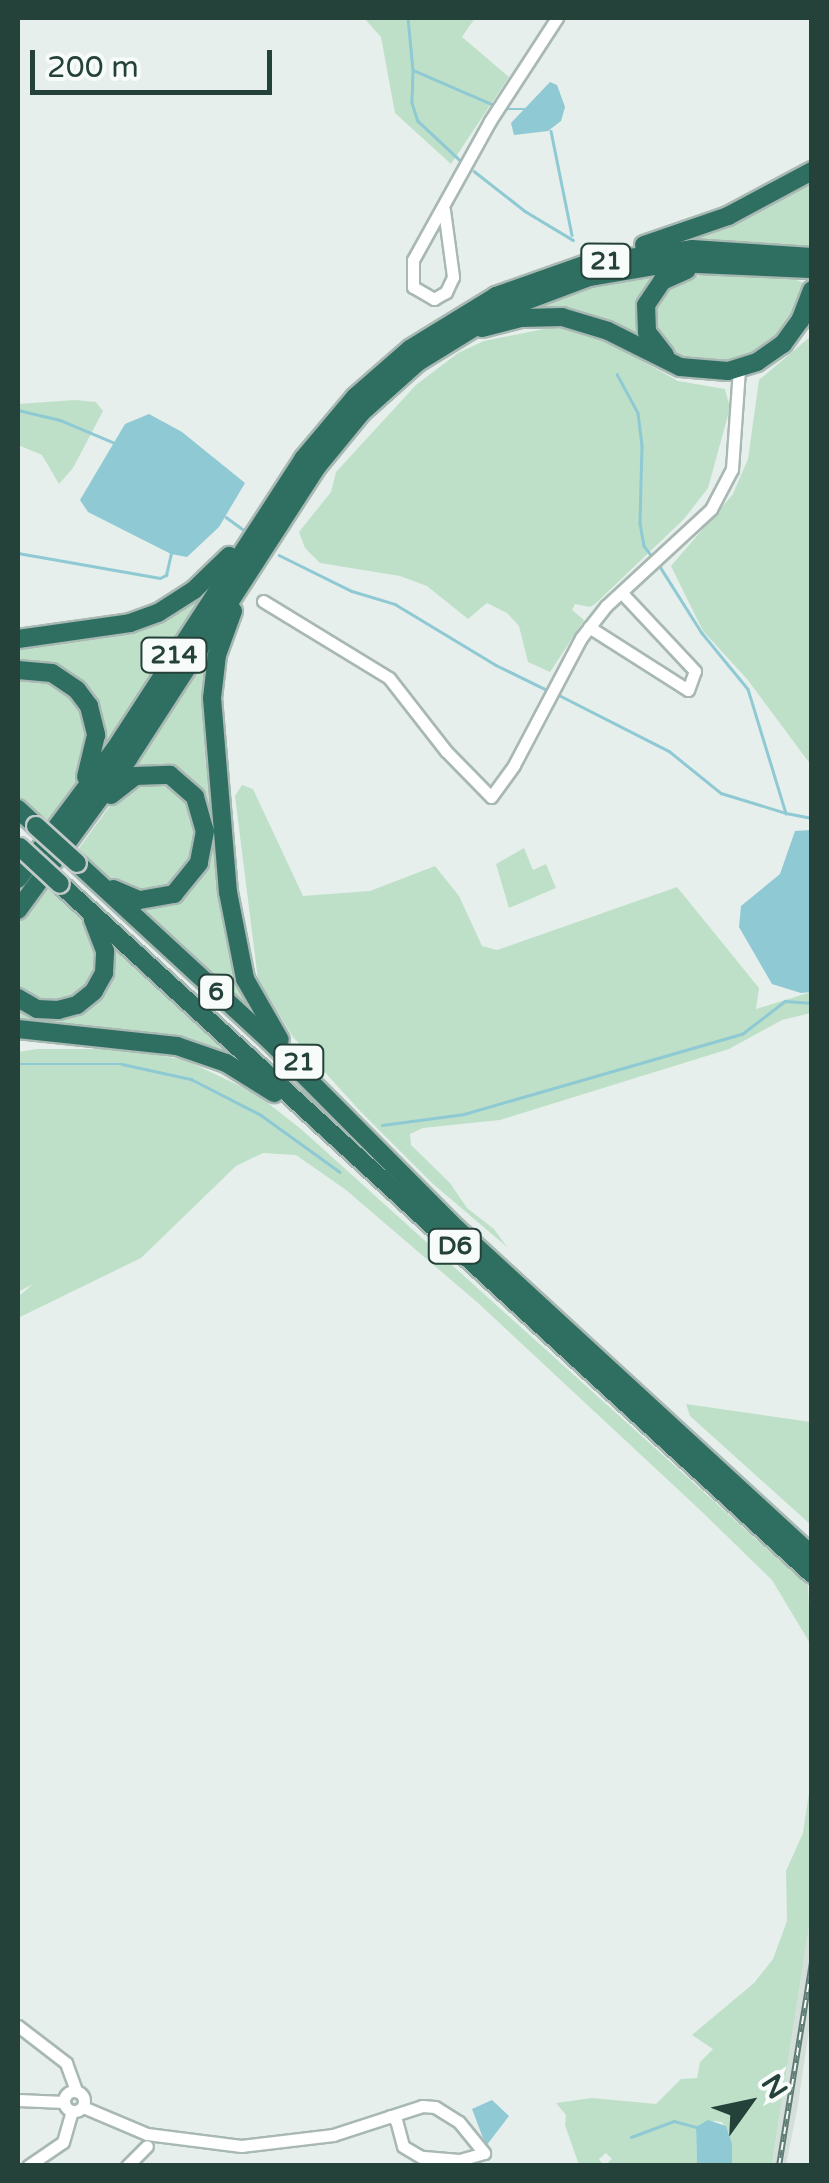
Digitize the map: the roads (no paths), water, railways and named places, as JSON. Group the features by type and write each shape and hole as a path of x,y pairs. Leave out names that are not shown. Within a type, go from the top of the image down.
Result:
{"highway":[{"path":"587,264 728,216 812,171"},
{"name":"21","path":"18,635 130,624 175,604 222,564 341,412 419,342 496,296 587,264 692,250 804,265"},
{"name":"21","path":"353,1123 269,1023 245,979 235,943 212,698 217,654 246,576 337,439 390,384 453,338 504,308 588,277 673,264 804,265"},
{"name":"21","path":"697,370 669,358 652,342 645,314 655,287 685,270 804,265"},
{"path":"697,370 739,369 783,344 800,321 812,290"},
{"name":"21","path":"453,338 511,320 562,317 608,331 669,362 697,370"},
{"name":"214","path":"18,910 273,502"},
{"name":"214","path":"18,879 80,812 246,576"},
{"path":"18,670 52,673 66,680 77,690 94,719 96,751 80,812"},
{"name":"6","path":"76,863 118,892 151,900 182,888 202,854 205,831 200,808 187,786 170,775 135,776 80,812"},
{"name":"6","path":"18,808 353,1123 458,1229"},
{"path":"18,998 38,1009 78,1005 94,991 104,973 106,951 88,910 19,846"},
{"name":"D6","path":"88,910 812,1574"},
{"name":"21","path":"18,1029 154,1042 202,1054 246,1074 318,1122"},
{"name":"21","path":"18,1040 84,1037"},
{"name":"D6","path":"458,1229 812,1555"}],"street":[{"path":"444,210 453,277 446,292 434,299 420,296 410,274 413,260 490,121 557,18"},
{"path":"263,601 387,676 446,750 491,797 523,750 589,627 711,509 732,469 739,369"},
{"path":"589,627 688,690 695,671 621,592"},
{"path":"18,2026 66,2063 76,2091 67,2094 73,2107 68,2131 59,2146 28,2166"},
{"path":"18,2100 73,2107 160,2138 241,2146 333,2134 390,2116 422,2106 446,2110 484,2152 459,2160 421,2157 404,2146 396,2120 390,2116"},
{"path":"126,2166 148,2146"}],"water":[{"path":"550,82 557,85 565,107 561,121 548,131 514,135 511,123"},
{"path":"149,414 182,432 245,483 219,527 187,557 171,554 88,512 80,500 125,424"},
{"path":"811,830 811,992 801,993 772,984 739,927 741,906 780,874 795,831"},
{"path":"492,2100 509,2116 486,2146 472,2109"},
{"path":"708,2120 726,2126 732,2144 732,2165 697,2165 696,2127"}],"waterway":[{"path":"408,18 413,70 496,106"},
{"path":"413,72 412,103 418,121 463,163"},
{"path":"503,109 524,109"},
{"path":"551,131 572,235"},
{"path":"474,171 525,211 573,240"},
{"path":"617,374 638,413 642,446 640,523 644,546 654,559"},
{"path":"18,410 60,420 115,443"},
{"path":"226,517 244,530"},
{"path":"18,553 160,578 166,575 171,554"},
{"path":"279,555 352,591 395,604 496,665 549,691"},
{"path":"659,565 702,633 748,689 786,813 812,818"},
{"path":"557,694 669,751 721,793 786,813"},
{"path":"382,1125 464,1114 742,1034 785,1001 812,1003"},
{"path":"18,1064 122,1064 191,1079 261,1115 340,1172"},
{"path":"631,2137 674,2121 700,2128"}],"railway":[{"path":"779,2166 812,1963"}]}
